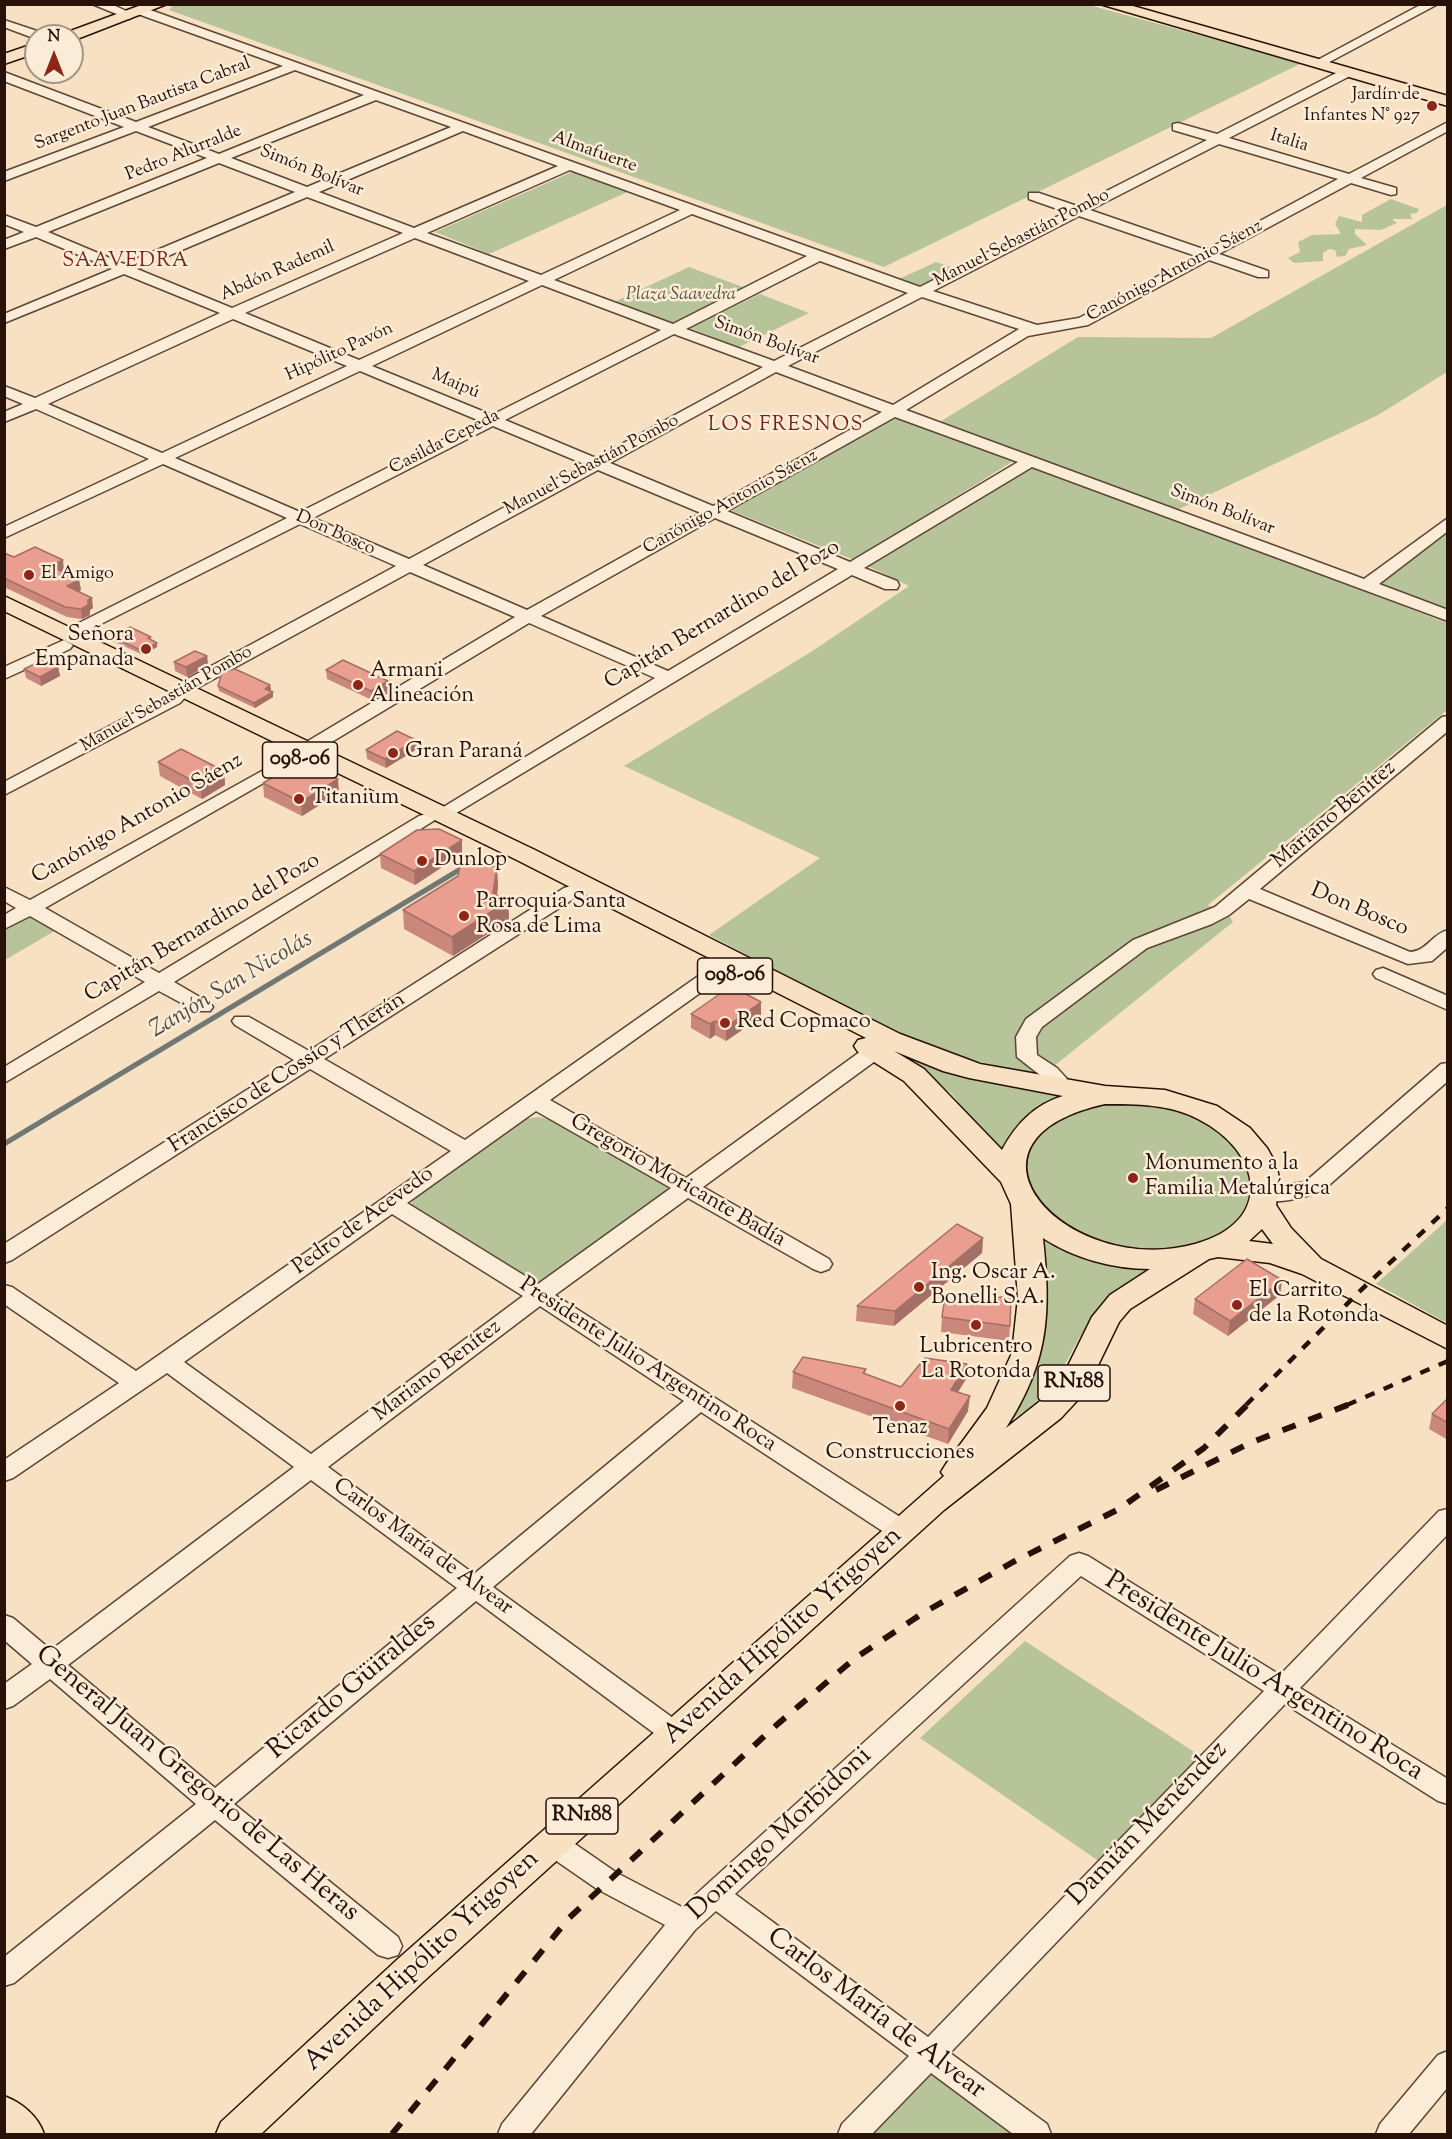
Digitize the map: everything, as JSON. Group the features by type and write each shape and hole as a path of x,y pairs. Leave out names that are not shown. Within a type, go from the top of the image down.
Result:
{"main road":[{"path":"84,31 160,4"},
{"path":"1107,4 1448,101"},
{"path":"4,59 24,52"},
{"name":"098-06","path":"4,602 67,639 891,1040 952,1065 1105,1095"},
{"name":"098-06","path":"4,616 67,639"},
{"name":"098-06","path":"434,817 571,892 895,1061 930,1089 1012,1177"},
{"path":"1012,1177 1013,1157 1020,1139 1034,1123 1054,1110 1078,1100 1105,1095 1140,1095 1174,1100 1206,1111 1233,1128 1253,1148 1264,1170 1264,1200 1281,1235 1312,1267"},
{"name":"RN188","path":"1012,1177 1025,1205 1047,1228 1080,1246 1118,1257 1159,1259 1208,1250 1245,1229 1264,1200"},
{"name":"Avenida Hipólito Yrigoyen","path":"933,1502 981,1441 1011,1394 1027,1352 1031,1299 1025,1205"},
{"path":"1208,1250 1273,1254 1312,1267 1448,1339"},
{"name":"Avenida Hipólito Yrigoyen","path":"236,2134 552,1843 933,1502 992,1457 1066,1394 1107,1317 1120,1302 1141,1287 1208,1250"},
{"path":"4,2113 26,2134"}],"street":[{"name":"Almafuerte","path":"99,4 136,13 294,66 920,292 1033,329"},
{"path":"1318,63 1432,4"},
{"path":"4,23 24,30"},
{"name":"Sargento Juan Bautista Cabral","path":"4,177 294,66"},
{"name":"Manuel Sebastián Pombo","path":"4,790 406,565 777,366 1076,210 1348,72"},
{"name":"Simón Bolívar","path":"4,76 222,157 414,233 544,279 1448,616"},
{"name":"Pedro Alurralde","path":"4,245 376,95"},
{"path":"4,319 463,126"},
{"name":"Canónigo Antonio Sáenz","path":"4,923 302,753 527,617 894,411 1024,332 1083,322 1448,126"},
{"name":"Italia","path":"1178,127 1391,191"},
{"name":"Abdón Rademil","path":"4,418 231,314 570,165"},
{"path":"1034,196 1263,274"},
{"name":"Hipólito Pavón","path":"4,533 693,209"},
{"name":"Maipú","path":"4,219 595,465 891,585"},
{"name":"Casilda Cepeda","path":"4,674 298,518 820,255"},
{"name":"Don Bosco","path":"4,390 667,677"},
{"name":"Capitán Bernardino del Pozo","path":"4,1077 1030,461"},
{"path":"1366,586 1448,523"},
{"name":"Mariano Benítez","path":"1051,1086 1056,1079 1051,1072 1035,1065 1027,1057 1026,1037 1033,1023 1140,944 1205,920 1222,911 1448,722"},
{"name":"Don Bosco","path":"1247,891 1408,958 1425,957 1448,936"},
{"name":"Francisco de Cossío y Therán","path":"4,1255 312,1060 571,892"},
{"path":"4,893 203,1007"},
{"name":"Pedro de Acevedo","path":"4,1472 169,1363 464,1149 721,969"},
{"path":"1383,974 1448,1004"},
{"path":"242,1021 464,1149"},
{"name":"Mariano Benítez","path":"4,1699 539,1295 875,1051"},
{"path":"1264,1200 1312,1187 1448,1069"},
{"name":"Gregorio Moricante Badía","path":"533,1100 821,1264"},
{"name":"Presidente Julio Argentino Roca","path":"391,1203 539,1295 902,1531"},
{"path":"4,1293 137,1384"},
{"name":"Carlos María de Alvear","path":"169,1363 675,1734"},
{"name":"Ricardo Güiraldes","path":"4,1974 215,1804 700,1400"},
{"name":"Damián Menéndez","path":"853,2134 1448,1518"},
{"name":"Presidente Julio Argentino Roca","path":"1079,1563 1448,1792"},
{"name":"Domingo Morbidoni","path":"513,2134 685,1922 1079,1563"},
{"name":"General Juan Gregorio de Las Heras","path":"4,1625 215,1804 388,1946"},
{"path":"552,1843 607,1881 685,1922"},
{"name":"Carlos María de Alvear","path":"715,1895 1036,2134"},
{"path":"1391,2134 1448,2064"}],"green space":[{"path":"174,4 1089,5 1302,63 884,267 169,10"},
{"path":"572,172 581,172 632,190 489,254 435,232"},
{"path":"1391,199 1419,209 1417,213 1410,214 1412,219 1392,219 1397,223 1381,230 1355,229 1355,234 1367,245 1349,249 1345,256 1337,257 1335,250 1329,249 1323,253 1323,261 1294,263 1288,258 1300,252 1298,242 1312,235 1341,234 1335,224 1339,216 1362,222 1362,215"},
{"path":"1447,205 1447,372 1378,415 1175,511 938,423 1078,337 1211,338"},
{"path":"936,262 956,269 921,286 899,279"},
{"name":"Plaza Saavedra","path":"689,267 748,289 674,325 614,302"},
{"path":"760,294 809,313 739,347 690,328"},
{"path":"897,415 1015,460 854,560 730,510"},
{"path":"1032,465 1447,623 1447,710 1208,905 1228,914 1233,922 1043,1075 966,1058 910,1038 823,997 709,935 820,858 624,766 814,650 909,586 868,566"},
{"path":"1447,531 1447,613 1377,586"},
{"path":"30,912 58,929 5,960 4,927"},
{"path":"902,1054 1069,1095 1005,1159 951,1093"},
{"path":"1117,1100 1177,1108 1226,1133 1252,1171 1253,1191 1245,1210 1230,1227 1208,1240 1180,1248 1153,1251 1125,1249 1073,1234 1026,1188 1023,1154 1063,1113"},
{"path":"538,1117 548,1119 666,1186 670,1192 541,1288 412,1209 412,1198 526,1119"},
{"path":"1447,1220 1447,1323 1376,1284"},
{"path":"1036,1234 1167,1263 1136,1277 1121,1286 1108,1298 1083,1331 1054,1382 1025,1411 1004,1423 1036,1367 1044,1325"},
{"path":"1025,1641 1205,1759 1103,1864 920,1738"},
{"path":"935,2068 1022,2134 871,2134"}],"building":[{"path":"35,547 63,560 51,566 79,580 67,586 92,598 88,600 88,605 81,609 65,607 4,578 4,553 14,557"},
{"path":"130,627 151,637 148,638 157,643 142,651 112,636"},
{"path":"195,651 207,656 186,667 174,662"},
{"path":"43,660 58,667 40,677 24,669"},
{"path":"343,660 388,681 371,691 326,670"},
{"path":"235,669 270,685 265,689 273,692 254,703 218,686 222,672"},
{"path":"397,731 416,740 385,759 366,750"},
{"path":"181,749 224,771 200,785 158,762"},
{"path":"308,765 338,779 301,802 263,783 293,766"},
{"path":"439,829 462,840 414,871 380,854 417,830"},
{"path":"460,866 497,866 493,893 508,901 452,937 403,910 458,876"},
{"path":"731,986 761,1002 726,1027 715,1021 710,1024 691,1014"},
{"path":"957,1224 983,1238 895,1311 857,1306"},
{"path":"1247,1259 1282,1280 1230,1321 1195,1299"},
{"path":"1011,1296 1010,1326 942,1317 944,1303"},
{"path":"803,1357 866,1369 863,1373 901,1387 925,1358 967,1364 951,1390 970,1396 949,1429 793,1372"},
{"path":"1448,1398 1448,1423 1432,1414"}],"waterway":[{"name":"Zanjón San Nicolás","path":"4,1144 479,858"}],"railway":[{"path":"1246,1405 1359,1292 1448,1208"},
{"path":"1347,1405 1448,1361"},
{"path":"392,2134 569,1918 773,1728 854,1659 923,1613 1013,1562 1119,1509 1204,1448 1248,1404"},
{"path":"1156,1490 1250,1443 1350,1404"}],"place":[{"name":"Jardín de Infantes N° 927","path":"1432,106"},
{"name":"El Amigo","path":"29,575"},
{"name":"Señora Empanada","path":"146,649"},
{"name":"Armani Alineación","path":"358,685"},
{"name":"Gran Paraná","path":"393,753"},
{"name":"Titanium","path":"299,799"},
{"name":"Dunlop","path":"422,861"},
{"name":"Parroquia Santa Rosa de Lima","path":"464,916"},
{"name":"Red Copmaco","path":"725,1023"},
{"name":"Monumento a la Familia Metalúrgica","path":"1133,1178"},
{"name":"Ing. Oscar A. Bonelli S.A.","path":"919,1287"},
{"name":"El Carrito de la Rotonda","path":"1237,1305"},
{"name":"Lubricentro La Rotonda","path":"976,1325"},
{"name":"Tenaz Construcciones","path":"900,1406"}],"district":[{"name":"SAAVEDRA","path":"126,263"},
{"name":"LOS FRESNOS","path":"786,427"}]}
